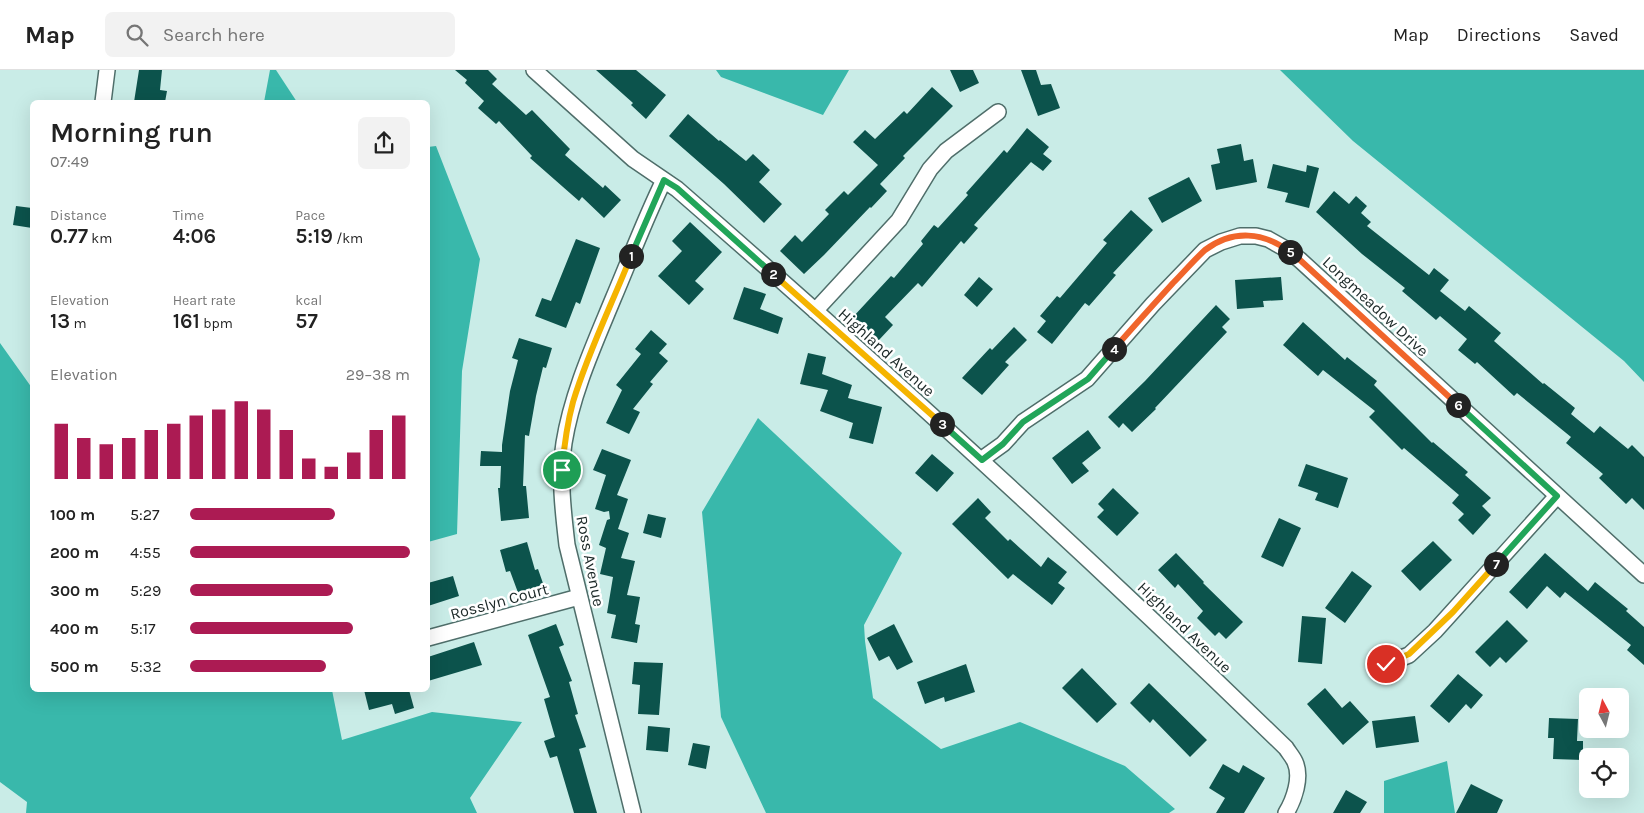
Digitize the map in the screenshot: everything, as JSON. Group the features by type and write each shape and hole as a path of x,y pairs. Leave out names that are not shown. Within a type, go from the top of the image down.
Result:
{"street":[{"path":"103,100 107,70"},
{"name":"Highland Avenue","path":"534,70 633,159 677,188 982,460 1286,748 1298,771 1295,792 1286,813"},
{"path":"815,311 899,220 930,169 946,151 998,112"},
{"name":"Ross Avenue","path":"633,813 567,545 562,506 562,470 564,442 573,402 592,351 664,180"},
{"name":"Longmeadow Drive","path":"982,460 1003,444 1029,418 1088,379 1153,304 1205,250 1240,236 1256,236 1268,239 1300,260 1644,575"},
{"path":"1386,664 1409,654 1435,631 1557,496"},
{"name":"Rosslyn Court","path":"430,637 580,597"}],"green space":[{"path":"270,70 276,70 296,100 264,100"},
{"path":"716,70 849,70 823,115 721,77"},
{"path":"1280,70 1644,70 1644,382 1624,361 1353,141"},
{"path":"436,146 480,259 462,371 457,534 430,541 430,147"},
{"path":"0,343 30,385 30,692 332,692 342,740 432,712 522,722 470,798 477,813 26,813 27,802 0,782"},
{"path":"758,418 902,553 864,625 873,698 941,749 1020,722 1125,766 1175,809 1169,813 766,813 721,717 702,512"},
{"path":"1447,761 1455,813 1384,813 1384,781"}],"building":[{"path":"139,70 162,70 160,90 167,91 165,100 134,100"},
{"path":"455,70 488,70 497,79 492,84 526,115 532,110 570,149 565,155 603,188 605,185 621,200 604,218 582,197 579,201 530,158 532,156 499,121 496,124 478,108 484,101 465,83 467,80"},
{"path":"596,70 636,70 666,95 646,119 631,105 633,103"},
{"path":"950,70 973,70 979,83 960,92"},
{"path":"1021,70 1036,70 1041,85 1051,84 1060,108 1038,116"},
{"path":"932,87 953,106 903,156 905,158 880,184 887,191 804,274 780,251 795,235 802,242 829,214 825,210 844,191 848,195 878,165 853,142 865,130 875,139 904,111 907,114"},
{"path":"688,114 746,161 753,154 770,170 759,182 782,204 764,223 724,184 669,136"},
{"path":"1027,128 1049,147 1043,154 1052,161 1043,171 1031,162 974,225 978,228 964,244 961,241 922,287 918,283 885,317 893,325 878,341 853,317 891,276 894,278 923,244 921,241 934,225 938,228 968,195 966,193 1004,150 1007,153"},
{"path":"1241,144 1244,161 1253,159 1257,182 1216,190 1211,165 1220,163 1217,149"},
{"path":"1273,164 1306,172 1307,165 1319,168 1309,208 1285,202 1288,193 1267,188"},
{"path":"1189,177 1202,201 1162,223 1148,198"},
{"path":"1334,191 1349,204 1356,196 1367,206 1361,213 1371,222 1367,226 1429,275 1434,268 1449,280 1440,291 1465,311 1469,306 1501,333 1494,341 1543,384 1575,408 1571,414 1594,433 1600,426 1628,449 1632,445 1644,457 1644,510 1632,498 1626,504 1599,478 1603,474 1566,443 1571,437 1517,393 1514,396 1477,362 1475,364 1458,350 1467,339 1440,316 1436,320 1402,291 1405,288 1362,254 1316,212"},
{"path":"16,206 30,208 30,228 13,225"},
{"path":"1131,210 1153,230 1113,273 1116,275 1089,306 1085,303 1052,344 1037,332 1046,321 1040,316 1057,296 1060,298 1107,243 1103,240"},
{"path":"690,222 722,252 695,281 704,289 689,305 658,276 682,251 672,241"},
{"path":"576,239 600,248 580,304 576,302 566,328 535,316 542,298 551,301"},
{"path":"979,277 993,289 977,307 964,295"},
{"path":"1281,277 1283,300 1263,301 1264,307 1237,309 1235,280"},
{"path":"744,287 766,294 760,309 783,318 778,334 733,319"},
{"path":"1216,305 1230,319 1222,327 1227,332 1156,409 1132,432 1123,423 1119,428 1108,417 1145,381"},
{"path":"1303,322 1345,360 1347,357 1377,381 1374,385 1432,443 1468,472 1465,475 1491,498 1482,506 1491,515 1473,535 1458,520 1464,514 1452,503 1459,495 1404,448 1402,450 1369,417 1375,411 1323,370 1318,376 1283,345"},
{"path":"1014,327 1027,340 1005,362 1009,365 982,395 962,378 990,348 992,350"},
{"path":"651,330 667,344 659,353 668,361 650,382 653,384 633,409 640,412 629,434 606,423 622,390 616,385 641,354 635,349"},
{"path":"519,338 552,348 546,368 543,367 529,436 525,435 523,486 526,486 529,518 501,521 498,488 500,488 501,466 480,466 481,451 502,452 510,391 518,360 512,358"},
{"path":"808,353 826,357 822,374 852,385 848,398 882,407 873,444 849,438 853,423 820,411 828,390 800,384"},
{"path":"1088,430 1101,448 1082,463 1089,471 1072,484 1052,458"},
{"path":"602,449 631,460 617,495 628,499 618,529 629,533 621,558 635,561 627,595 640,597 635,624 640,625 637,643 611,638 616,615 607,613 613,577 600,574 606,548 599,545 607,520 610,519 609,511 604,512 595,509 606,475 593,470"},
{"path":"932,454 954,473 937,492 915,473"},
{"path":"1306,464 1348,478 1338,508 1315,500 1318,493 1298,486"},
{"path":"1113,488 1139,513 1117,536 1097,517 1104,510 1098,504"},
{"path":"978,498 991,512 985,518 1008,541 1010,539 1041,567 1048,557 1067,572 1058,583 1065,588 1052,605 1013,574 1008,579 952,524"},
{"path":"648,514 666,518 661,538 643,533"},
{"path":"1279,518 1301,528 1283,567 1261,557"},
{"path":"1433,541 1452,560 1420,591 1401,571"},
{"path":"527,542 535,570 538,569 545,589 520,598 510,571 506,572 500,550"},
{"path":"1176,553 1203,583 1243,622 1226,639 1219,632 1215,636 1197,618 1203,611 1178,584 1175,588 1158,570"},
{"path":"1545,553 1588,591 1595,582 1628,609 1626,611 1644,627 1644,665 1627,650 1631,645 1565,592 1560,598 1547,586 1527,609 1509,592"},
{"path":"1352,571 1372,586 1345,623 1325,608"},
{"path":"453,576 459,596 430,605 430,582"},
{"path":"1302,616 1326,618 1322,664 1298,662"},
{"path":"1507,620 1528,641 1506,663 1500,657 1490,667 1475,652"},
{"path":"556,624 564,645 559,647 572,681 569,682 578,714 575,715 586,747 579,749 597,813 574,813 557,756 550,758 544,741 555,737 544,699 550,697 528,635"},
{"path":"894,624 913,662 897,670 889,656 879,661 867,638"},
{"path":"474,642 482,665 430,680 430,656"},
{"path":"634,662 663,663 659,715 638,714 640,685 632,684"},
{"path":"966,664 975,692 945,702 944,697 925,704 917,682"},
{"path":"1082,668 1117,704 1097,723 1062,688"},
{"path":"1458,674 1483,695 1471,709 1466,704 1449,723 1430,706"},
{"path":"1149,683 1207,740 1190,757 1153,719 1150,723 1130,703"},
{"path":"1325,688 1342,708 1350,701 1369,722 1343,745 1307,704"},
{"path":"364,692 410,692 414,708 395,714 392,704 369,710"},
{"path":"1415,716 1419,742 1376,748 1372,721"},
{"path":"1549,718 1578,719 1577,741 1583,741 1583,748 1579,748 1579,760 1553,759 1554,738 1548,738"},
{"path":"648,726 670,728 668,752 646,750"},
{"path":"693,743 710,746 706,769 688,765"},
{"path":"1223,764 1239,773 1243,765 1265,778 1244,813 1216,813 1225,798 1209,788"},
{"path":"1471,784 1503,800 1497,813 1456,813"},
{"path":"1346,790 1367,802 1360,813 1333,813"}],"route":[{"path":"562,470 564,442 573,402 592,351 664,180 677,188 982,460 1003,444 1023,422 1088,379 1153,304 1205,250 1240,236 1256,236 1268,239 1300,260 1557,496 1435,631 1409,654 1386,664"}]}
